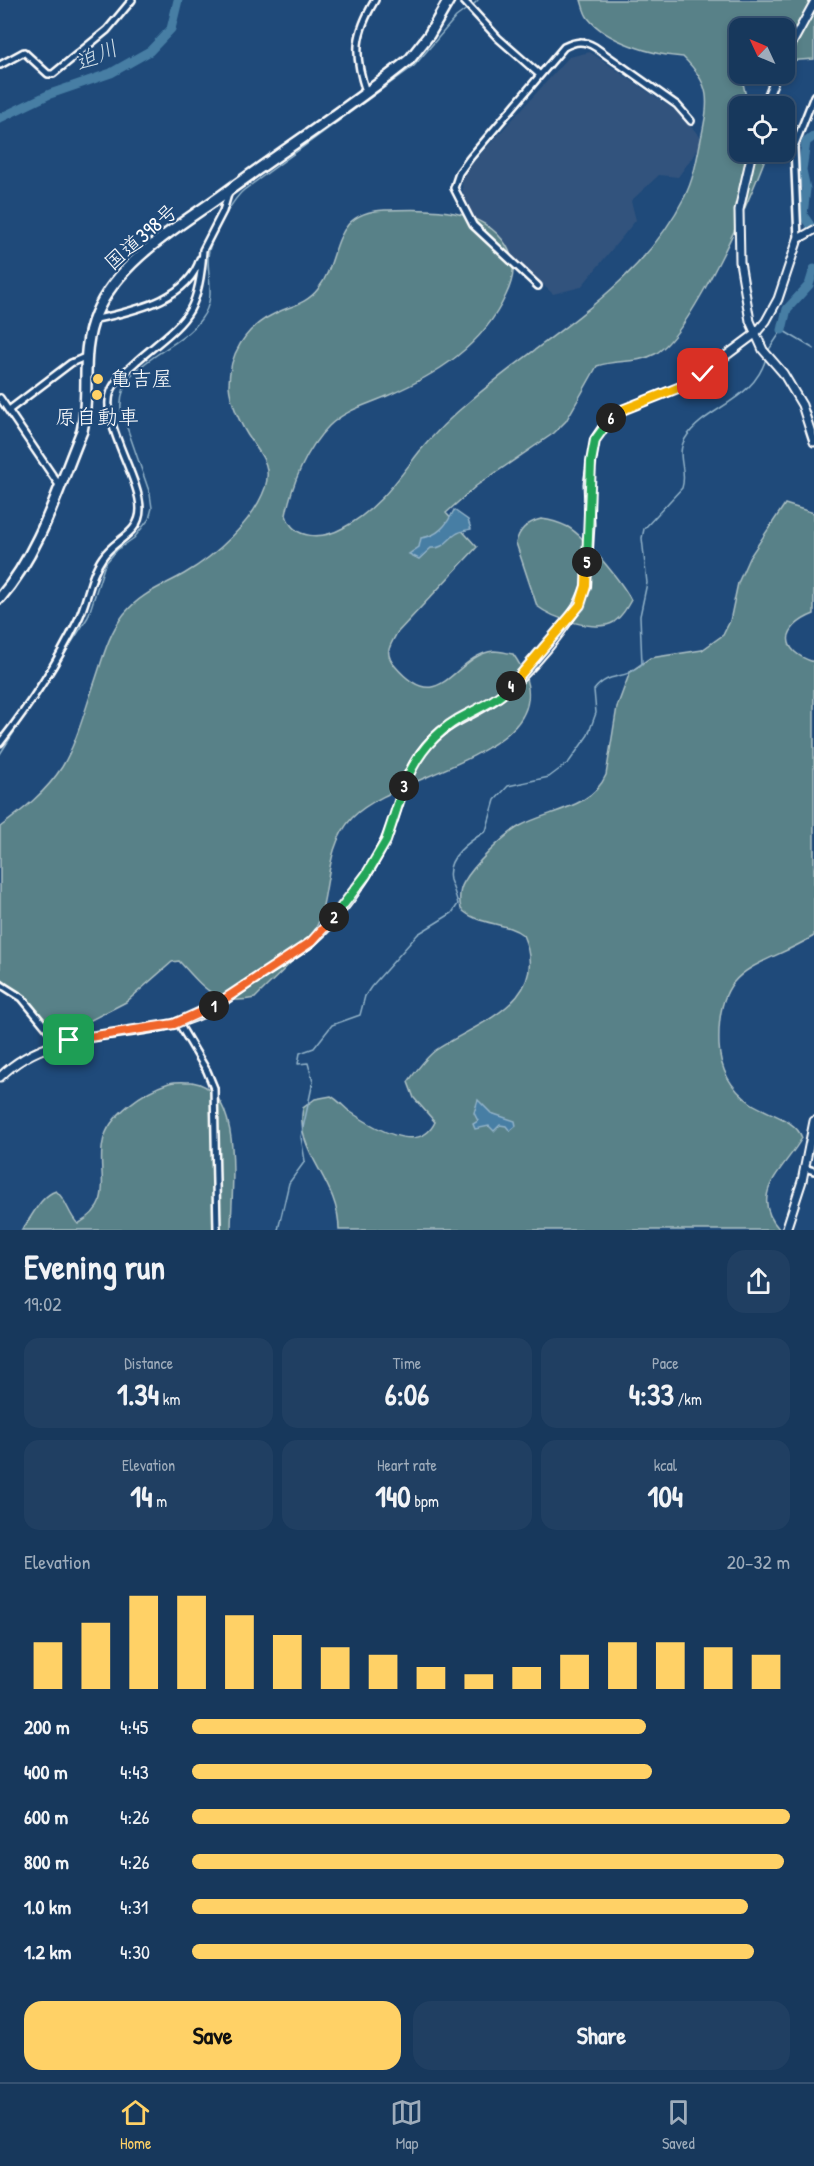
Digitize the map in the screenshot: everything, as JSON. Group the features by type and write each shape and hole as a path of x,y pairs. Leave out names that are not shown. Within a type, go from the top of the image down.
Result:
{"highway":[{"name":"国道398号","path":"0,598 22,568 82,431 86,415 85,357 93,320 109,290 136,261 159,241 410,59 429,35 449,0"}],"street":[{"path":"0,64 24,52 48,74 54,74 106,30 132,0"},
{"path":"366,92 359,62 358,34 375,0"},
{"path":"795,38 814,3"},
{"path":"468,5 498,38 540,75"},
{"path":"538,286 472,225 454,188 459,173 470,158 564,47 577,42 586,42 633,72 677,105 691,121"},
{"path":"0,1077 16,1061 36,1050 59,1043 178,1022 204,1013 311,942 340,910 386,841 412,766 426,746 445,727 491,703 507,690 554,639 580,605 586,586 591,462 595,440 604,424 617,412 688,384 754,334 766,321 778,299 798,239 794,147 814,96"},
{"path":"750,162 739,221 740,262 750,321 754,334 767,355 783,373 802,405 814,442"},
{"path":"93,320 158,301 191,277 223,211 230,189"},
{"path":"798,239 814,230"},
{"path":"0,743 77,623 102,557 136,526 139,501 111,418 110,393 117,380 131,366 172,334 188,317 194,302 203,250"},
{"path":"9,410 71,363 85,357"},
{"path":"0,398 59,485"},
{"path":"0,984 22,998 59,1043"},
{"path":"178,1022 207,1071 214,1088 217,1230"},
{"path":"786,1230 805,1168 814,1121"},
{"path":"805,1168 814,1171"}],"shaded area":[{"path":"590,52 679,113 704,141 678,177 659,175 631,201 636,220 581,287 553,294 478,224 464,199 461,176 569,57"},
{"path":"454,510 468,520 471,529 458,533 439,547 431,548 419,559 409,554 419,547 421,538 441,529"},
{"path":"478,1100 491,1113 515,1121 516,1126 510,1131 506,1126 500,1125 494,1131 489,1126 475,1129 473,1124 478,1121 474,1113"}],"green space":[{"path":"581,0 814,0 814,59 795,60 795,18 729,18 729,84 743,84 746,96 729,96 729,162 764,162 734,232 702,294 685,321 655,354 641,359 597,366 566,421 554,433 476,486 446,513 477,547 397,633 390,646 390,657 395,666 411,681 424,687 436,686 480,655 494,651 513,654 528,687 524,714 505,736 476,755 375,801 352,818 337,841 323,908 314,932 300,952 255,998 230,1000 220,997 203,987 179,961 172,962 126,1002 62,1035 51,1033 42,1025 35,1008 20,998 0,977 0,827 26,807 62,767 76,738 109,640 124,614 144,596 196,567 220,548 252,513 259,501 267,480 267,467 240,421 231,399 229,385 232,363 240,344 262,321 308,299 318,289 346,228 354,219 367,213 385,210 452,212 483,223 496,232 506,245 513,264 509,289 485,329 471,344 423,379 356,408 335,420 313,445 296,479 286,515 295,530 302,533 318,536 335,532 355,521 376,504 419,452 463,407 589,309 617,284 643,258 666,229 685,196 695,168 706,114 704,85 683,57 631,46 596,26 585,12"},
{"path":"785,504 814,513 814,614 795,625 788,639 795,652 814,662 814,936 744,972 733,983 725,998 720,1018 719,1045 724,1070 732,1085 751,1103 794,1126 802,1138 771,1183 767,1194 767,1205 771,1217 780,1230 339,1230 332,1196 305,1139 302,1124 303,1108 315,1099 331,1096 358,1117 394,1135 406,1138 418,1137 428,1132 435,1122 414,1098 408,1082 436,1050 490,1019 506,1007 519,993 528,977 529,958 523,935 508,927 475,918 461,909 460,895 464,882 481,860 513,830 580,802 599,786 606,775 617,707 630,672 650,658 702,650 723,635 730,621 738,583 749,558"},
{"path":"541,519 562,524 575,532 620,582 631,600 614,622 596,626 574,623 537,606 516,543 525,527"},
{"path":"172,1082 192,1082 209,1089 221,1103 228,1122 233,1168 231,1230 22,1230 45,1197 56,1191 78,1224 90,1216 101,1197 103,1142 112,1123 128,1105 149,1092"}],"waterway":[{"name":"迫川","path":"0,118 50,94 111,73 150,51 171,29 178,0"},
{"path":"472,6 478,0"},
{"path":"0,754 88,617 105,564 117,550 134,538 149,519 152,508 150,494 121,410 122,393 128,380 138,369 191,331 206,312 210,297 209,251 227,212 244,190 414,66 456,17 468,8"},
{"path":"814,136 806,142 802,170 806,189 803,215 814,231"},
{"path":"782,330 787,309 809,285 814,269"},
{"path":"768,351 782,330 814,349"},
{"path":"278,1230 289,1183 305,1161 301,1137 313,1082 308,1063 298,1064 300,1053 314,1048 332,1025 360,1015 365,996 371,987 418,934 452,913 458,904 450,880 451,864 460,851 486,831 495,800 508,786 549,777 569,762 588,735 596,713 594,690 606,680 629,673 642,664 640,616 647,583 642,538 644,529 682,488 684,476 681,451 685,439 693,428 751,385 760,373 766,358"}],"place":[{"name":"亀吉屋","path":"98,379"},
{"name":"原自動車","path":"97,395"}],"route":[{"path":"69,1040 174,1024 204,1013 311,942 340,910 366,875 386,841 412,766 426,746 445,727 491,703 507,690 554,639 580,605 586,586 590,525 588,484 595,440 604,424 617,412 688,384 703,374"}]}
